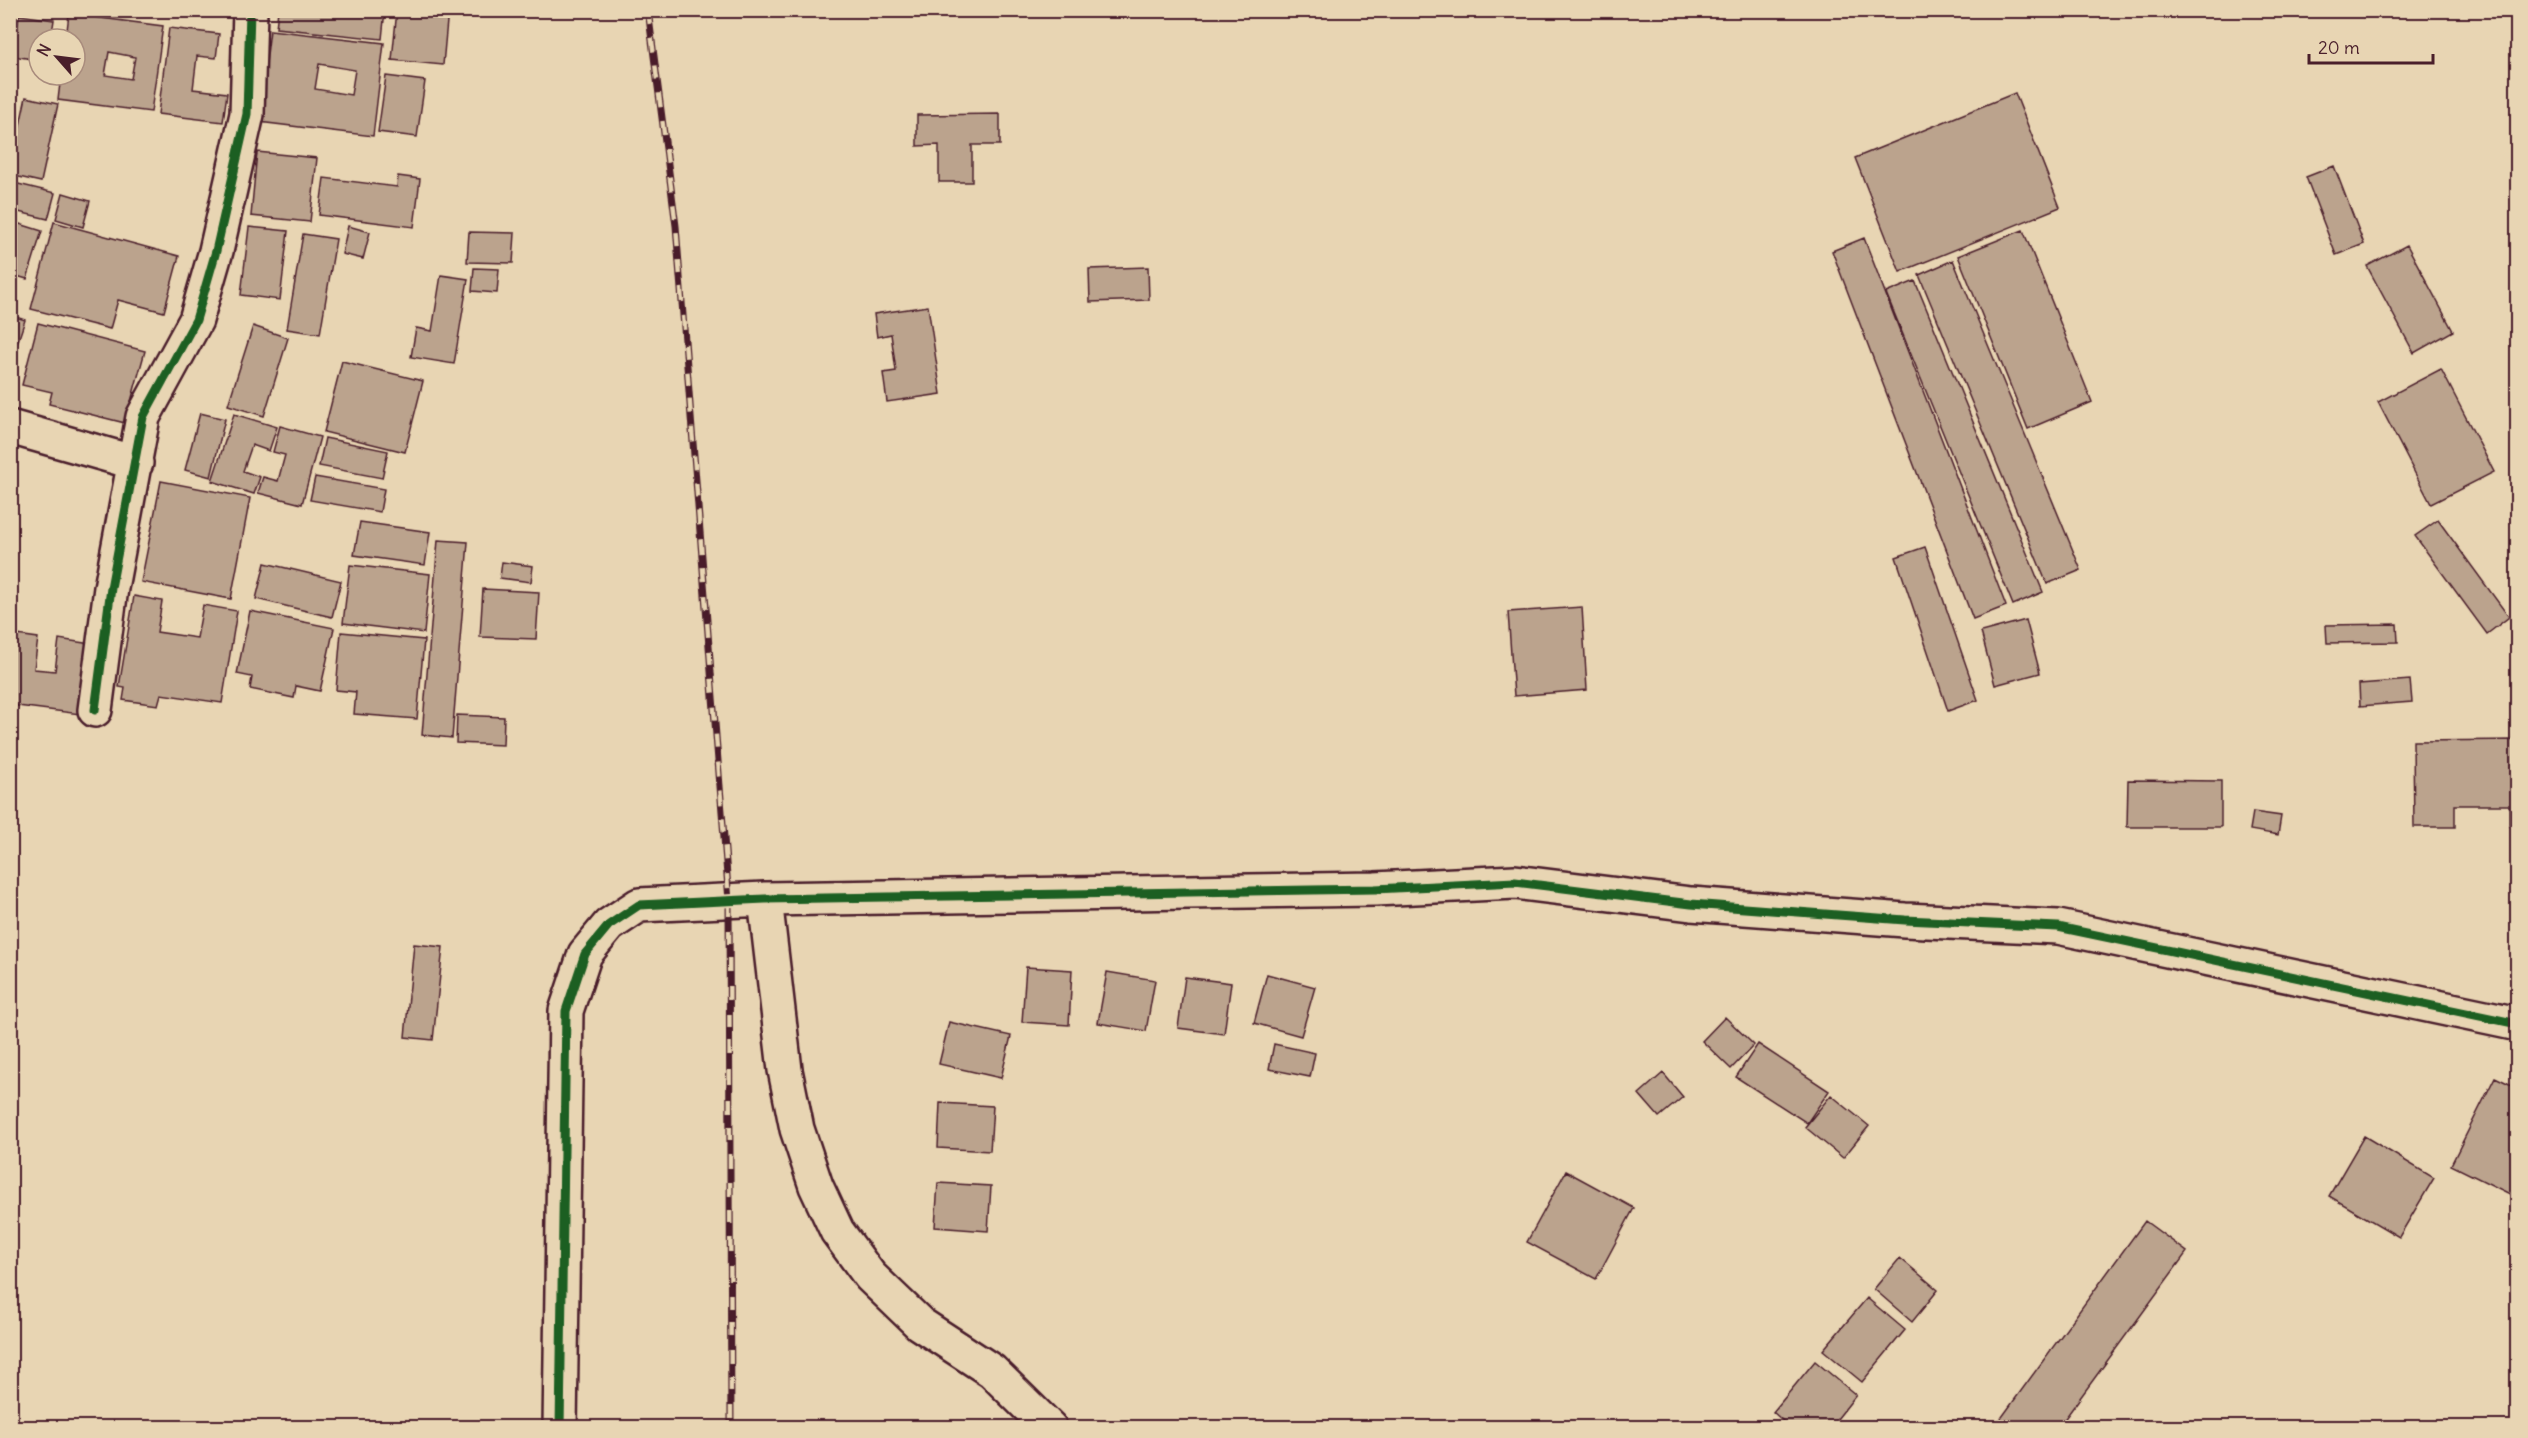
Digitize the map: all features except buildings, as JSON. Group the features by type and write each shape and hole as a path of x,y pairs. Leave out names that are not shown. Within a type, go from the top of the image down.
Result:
{"street":[{"path":"95,710 111,588 143,417 196,320 216,251 247,114 250,10"},
{"path":"10,427 136,463"},
{"path":"560,1428 566,1011 585,954 609,925 639,905 765,899 1363,889 1515,882 1691,904 1905,920 2058,927 2517,1024"},
{"path":"765,899 783,1059 797,1129 816,1186 837,1231 870,1276 920,1324 992,1371 1050,1428"}],"railway":[{"path":"648,10 676,226 729,901 731,1428"}],"cycle path":[{"path":"95,710 111,588 143,417 196,320 216,251 247,114 250,10"},
{"path":"560,1428 566,1011 585,954 609,925 639,905 765,899 1375,889 1515,882 1691,904 1905,920 2058,927 2518,1024"}]}
